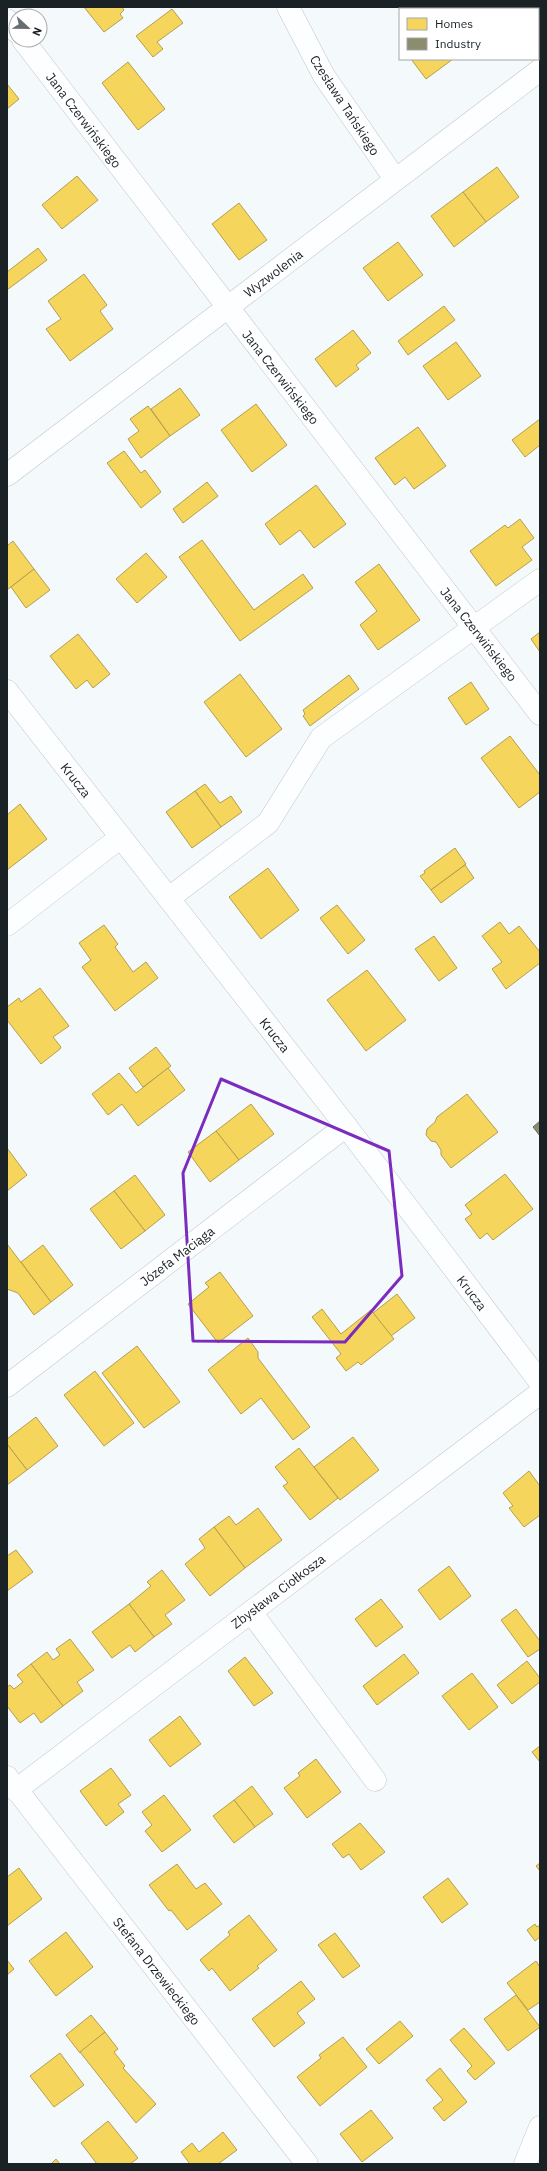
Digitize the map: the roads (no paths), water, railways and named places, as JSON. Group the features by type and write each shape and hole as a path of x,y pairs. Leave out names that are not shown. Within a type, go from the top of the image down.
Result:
{"street":[{"name":"Czesława Tańskiego","path":"288,7 324,76 395,180"},
{"name":"Jana Czerwińskiego","path":"28,48 540,714"},
{"name":"Wyzwolenia","path":"7,475 540,70"},
{"path":"169,898 268,822 321,738 540,580"},
{"name":"Krucza","path":"7,691 346,1126 540,1382"},
{"path":"7,925 121,837"},
{"name":"Józefa Maciąga","path":"7,1386 346,1126"},
{"name":"Zbysława Ciołkosza","path":"12,1783 251,1612 540,1393"},
{"path":"251,1612 375,1780"},
{"name":"Stefana Drzewieckiego","path":"12,1783 307,2164"},
{"path":"525,2164 540,2127"}]}
